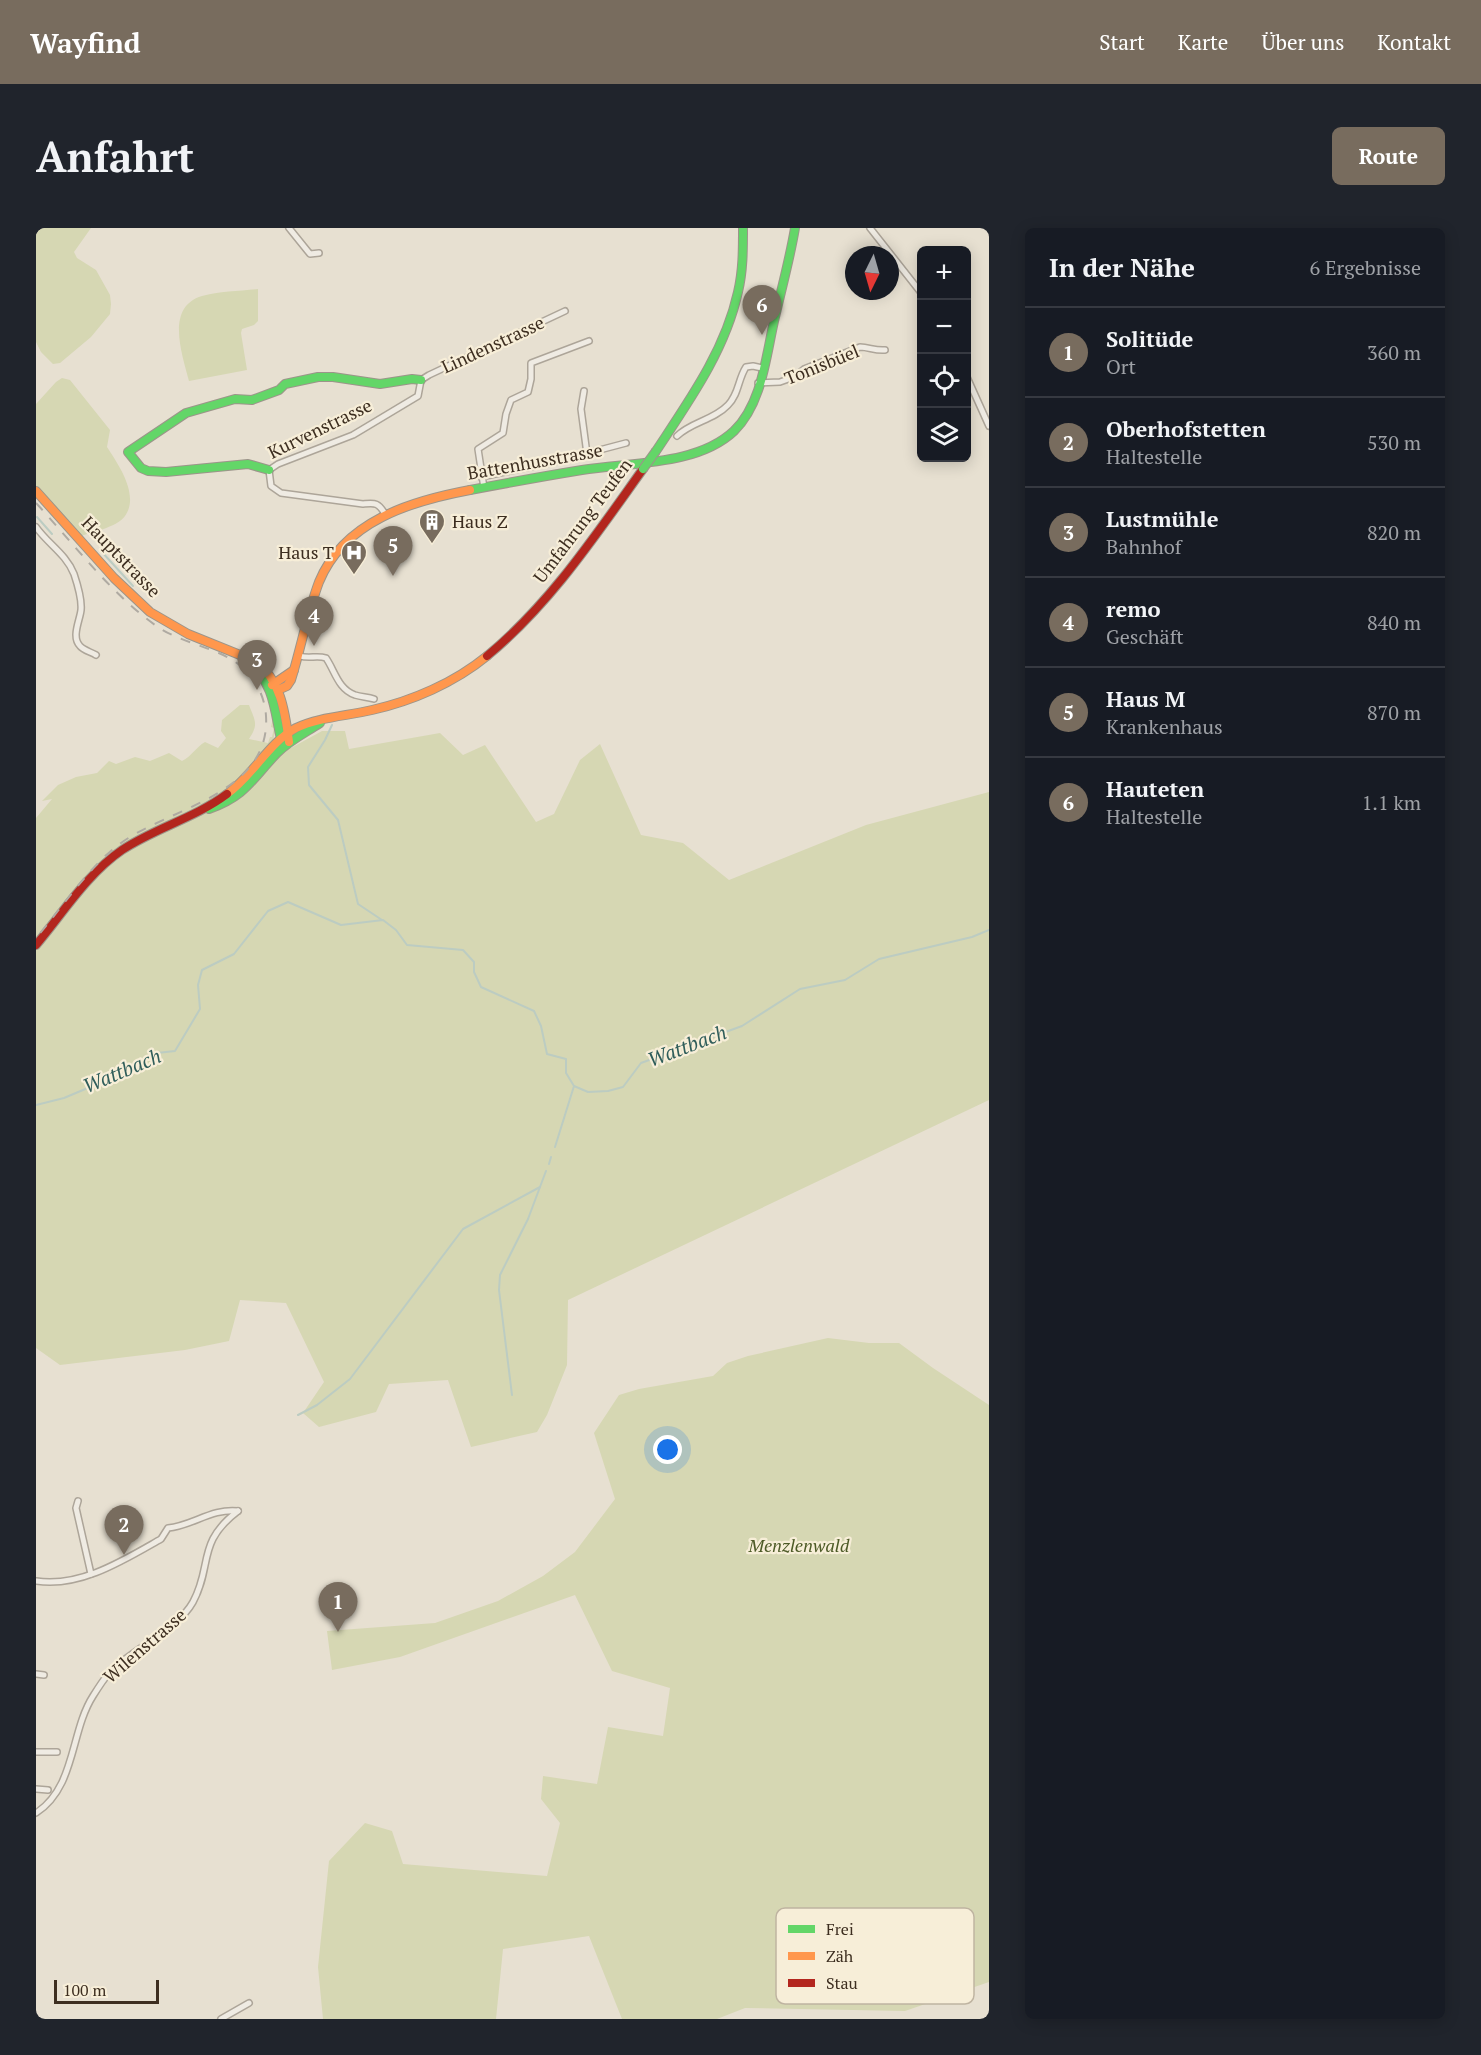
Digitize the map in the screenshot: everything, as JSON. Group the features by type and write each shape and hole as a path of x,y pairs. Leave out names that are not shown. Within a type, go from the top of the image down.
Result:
{"street":[{"name":"Umfahrung Teufen","path":"36,945 108,862 135,842 240,795 255,782 286,738 323,721 382,707 424,692 461,674 500,646 525,622 554,589 656,452 700,385 725,337 740,288 744,258 743,228"},
{"name":"Battenhusstrasse","path":"274,687 290,683 300,656 318,586 330,561 342,545 357,532 385,514 428,499 484,488 598,467 673,459 710,448 736,429 745,417 758,383 788,268 795,228"},
{"path":"870,228 917,289"},
{"path":"290,230 310,254 319,253"},
{"name":"Lindenstrasse","path":"421,380 565,311"},
{"path":"484,488 478,449 504,433 506,414 511,400 528,392 531,363 589,340"},
{"name":"Tonisbüel","path":"758,383 780,382 794,377 804,369 860,347 869,347 876,351 885,350"},
{"path":"677,436 682,431 710,419 728,406 735,397 746,367 762,368"},
{"name":"Kurvenstrasse","path":"318,377 380,384 412,379 421,380 418,396 353,435 278,464 269,470 248,464 166,472 148,471 141,468 128,453 186,413 235,399 252,400 279,390 285,384 318,377"},
{"path":"971,386 989,426"},
{"path":"584,391 581,409 587,454"},
{"path":"481,477 587,454 626,443"},
{"name":"Kurvenstrasse","path":"269,470 271,486 281,493 363,504 376,503 381,506 385,514"},
{"name":"Hauptstrasse","path":"37,492 114,578 150,612 175,628 259,663 274,687"},
{"path":"36,527 42,536 65,557 74,573 82,607 76,634 77,641 79,646 96,654"},
{"path":"300,656 307,659 321,656 326,658 338,681 346,690 374,699"},
{"path":"274,687 286,738"},
{"path":"36,1581 67,1582 91,1574 76,1508 78,1501"},
{"name":"Wilenstrasse","path":"36,1813 51,1799 60,1785 83,1713 101,1683 120,1664 165,1631 186,1612 193,1602 210,1542 219,1528 238,1511 228,1510 210,1514 180,1527 168,1528 161,1539 91,1574"},
{"path":"36,1674 44,1676"},
{"path":"36,1752 57,1752"},
{"path":"36,1789 48,1790"},
{"path":"221,2019 249,2003"}],"green space":[{"path":"36,228 91,228 74,252 77,258 96,270 110,295 110,314 91,337 60,363 53,364 41,352 36,342"},
{"path":"258,289 258,321 242,329 241,333 247,370 189,381 180,345 179,332 183,310 202,296"},
{"path":"62,378 70,380 110,430 107,447 117,462 129,489 129,508 121,520 110,527 78,537 36,491 36,404"},
{"path":"240,705 249,705 254,719 254,730 249,739 268,743 274,728 271,727 273,717 275,733 272,744 291,748 322,731 345,731 349,749 440,733 463,755 485,745 536,822 554,814 580,760 600,744 641,835 683,843 729,880 866,825 989,792 989,1100 568,1300 567,1365 547,1415 537,1432 471,1447 448,1380 389,1384 376,1412 319,1427 303,1413 324,1382 286,1303 240,1300 229,1341 185,1350 60,1365 36,1348 36,818 52,799 42,801 58,785 76,777 97,773 109,761 116,764 135,757 150,761 169,753 182,761 205,742 218,748 226,738 221,731 222,720"},
{"name":"Menzlenwald","path":"828,1338 869,1343 899,1343 989,1405 989,1982 974,1987 974,1908 776,1908 776,2004 925,2004 905,2011 745,2008 717,2019 622,2019 589,1936 503,1949 496,2019 323,2019 318,1967 329,1861 365,1823 392,1831 403,1864 547,1876 560,1823 541,1799 543,1776 597,1784 608,1727 663,1736 670,1688 612,1671 575,1595 400,1657 332,1670 327,1631 435,1623 498,1601 543,1576 575,1552 615,1499 594,1433 619,1395 639,1389 713,1376 727,1363"}],"waterway":[{"path":"37,517 52,534"},
{"path":"101,551 133,586"},
{"path":"332,725 308,767 309,785 338,820 358,904 382,920"},
{"name":"Wattbach","path":"36,1105 64,1098 128,1071 157,1053 175,1051 200,1009 198,985 202,970 234,954 268,911 288,902 341,925 383,920 396,930 407,945 463,950 474,962 474,972 481,987 534,1011 541,1026 547,1054 566,1059 566,1073 574,1086 588,1092 608,1091 623,1087 641,1063 742,1026 800,989 845,980 879,959 972,937 989,930"},
{"path":"555,1147 574,1086"},
{"path":"549,1164 551,1157"},
{"path":"512,1395 499,1290 500,1275 528,1219 546,1171"},
{"path":"298,1415 317,1405 350,1379 463,1229 540,1187"}],"railway":[{"path":"36,503 111,587 144,617 161,629 225,656 243,668 259,690 266,716 263,742 252,764 235,781 213,796 121,843 87,875 36,938"}],"traffic: fast":[{"path":"656,451 704,375 724,335 740,284 743,228"},
{"path":"470,490 582,470 682,457 701,451 734,431 744,420 751,407 762,377 795,228"},
{"path":"269,470 248,464 166,472 148,471 141,468 128,452 186,413 235,399 252,400 279,390 285,384 318,377 380,384 412,379 421,380"},
{"path":"643,469 656,451"},
{"path":"251,662 269,689 281,739"},
{"path":"209,809 222,804 248,786 282,748 320,723"}],"traffic: slow":[{"path":"278,690 287,686 291,680 319,582 330,561 345,543 362,529 403,508 425,500 470,490"},
{"path":"36,491 114,578 150,612 188,634 255,661 264,669 271,677 280,697 289,742"},
{"path":"227,794 245,778 277,742 296,728 324,719 387,706 417,696 447,683 487,656"},
{"path":"272,685 294,670"}],"traffic: jam":[{"path":"487,656 510,636 551,592 643,469"},
{"path":"36,945 76,894 109,860 135,842 202,810 227,794"}],"place":[{"name":"Hauteten","path":"762,335"},
{"name":"Haus Z","path":"432,545"},
{"name":"Haus T","path":"354,576"},
{"name":"Haus M","path":"393,576"},
{"name":"remo","path":"314,646"},
{"name":"Lustmühle","path":"257,690"},
{"name":"Oberhofstetten","path":"124,1555"},
{"name":"Solitüde","path":"338,1632"}]}
